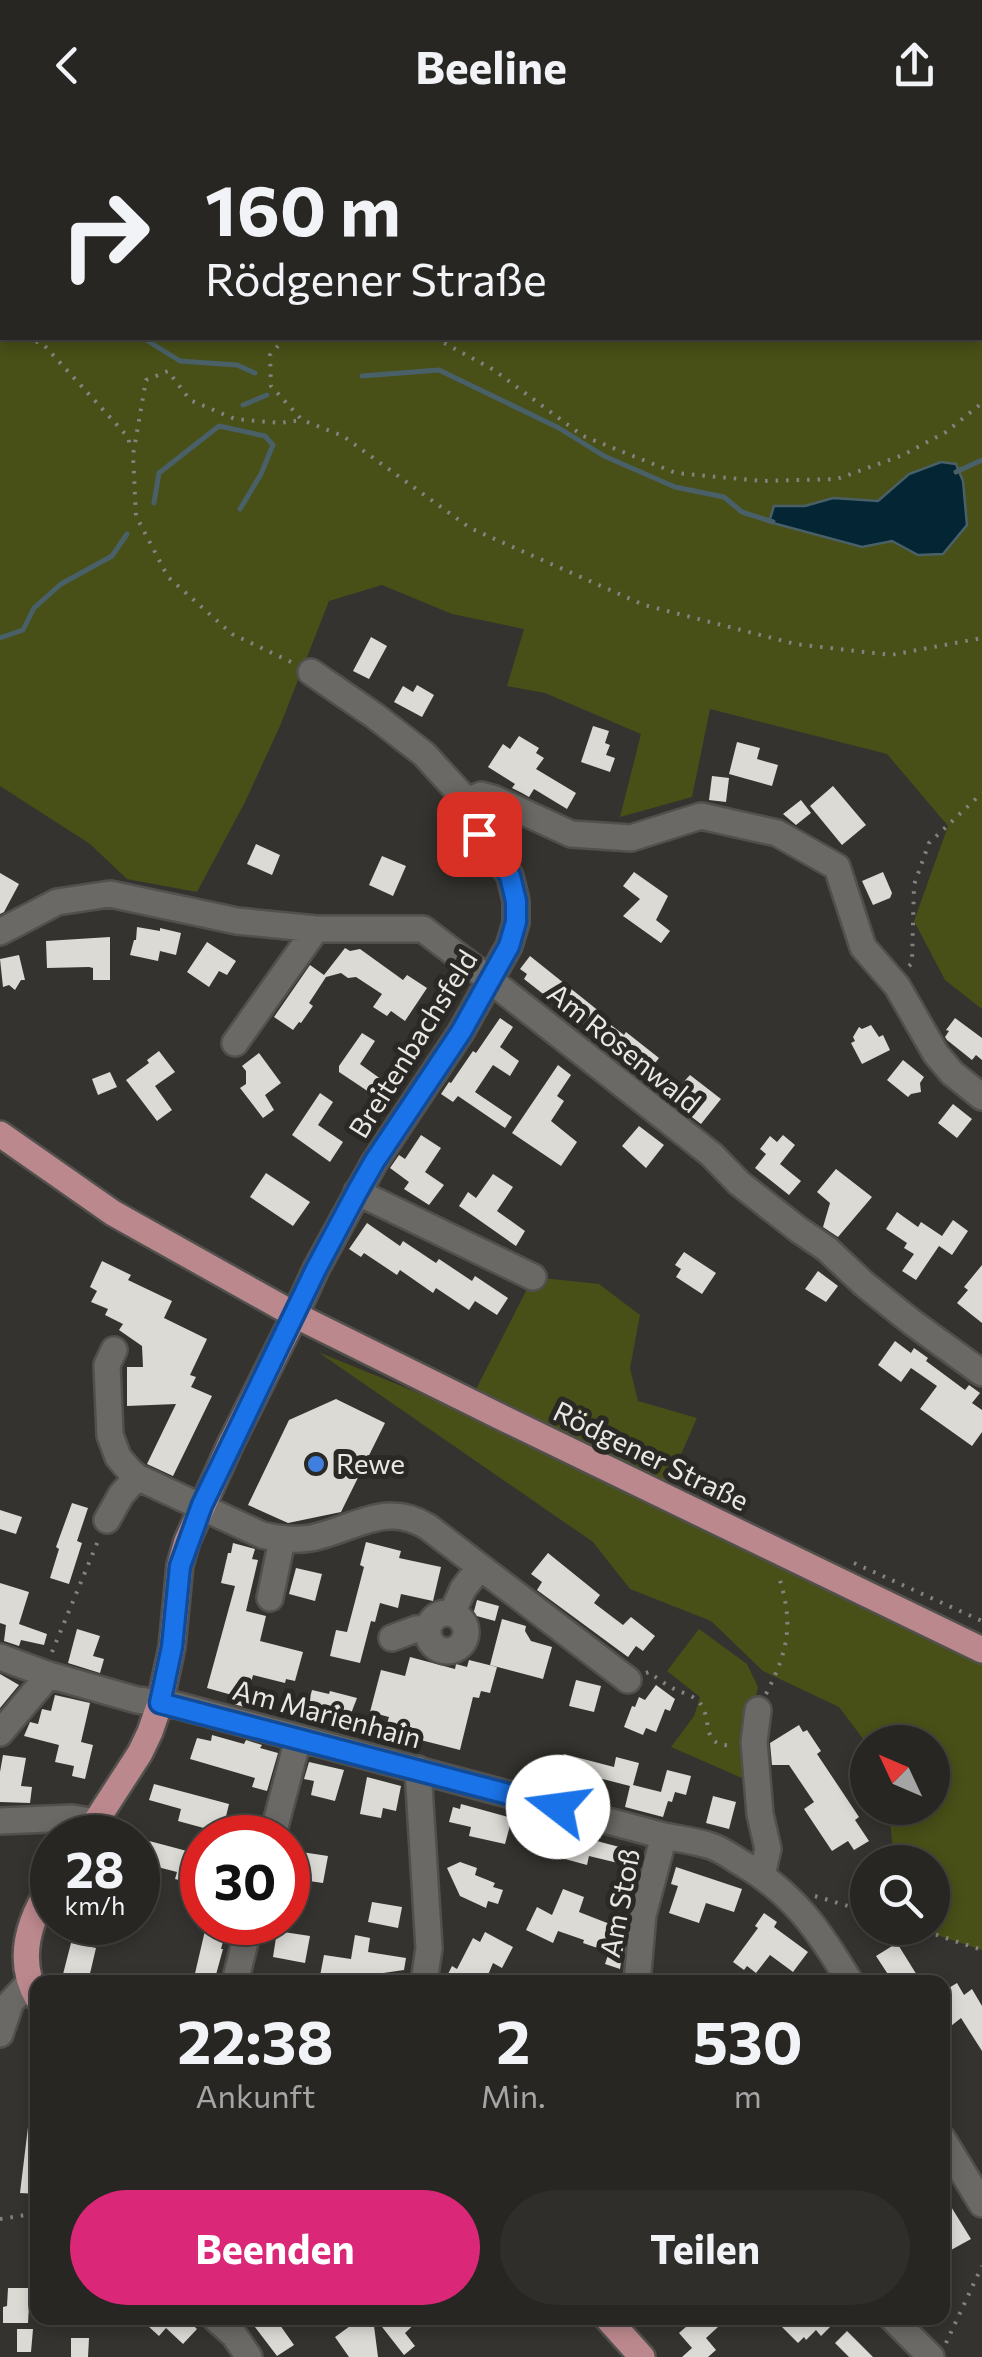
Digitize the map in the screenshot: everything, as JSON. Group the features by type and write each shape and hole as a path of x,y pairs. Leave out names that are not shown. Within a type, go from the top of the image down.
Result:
{"main road":[{"name":"Rödgener Straße","path":"0,1134 113,1213 295,1315 982,1650"},
{"path":"100,1815 140,1754 160,1703 172,1647 180,1566 202,1505 295,1315"},
{"path":"30,1930 24,1958 30,1978"},
{"path":"613,2325 642,2357"}],"street":[{"name":"Breitenbachsfeld","path":"295,1315 357,1192 461,1032 509,946 516,922 510,876 468,816 467,802 424,754 311,672"},
{"path":"467,802 480,795 571,834 632,838 701,816 777,834 837,867 864,947 895,984 936,1054 982,1097"},
{"name":"Am Rosenwald","path":"1,931 57,902 110,894 237,922 316,929 423,929 712,1155 751,1192 827,1249 913,1324 982,1373"},
{"path":"235,1042 316,929"},
{"path":"357,1192 533,1276"},
{"path":"114,1350 107,1365 110,1435 118,1457 137,1477 262,1535 282,1540 311,1538 379,1516 408,1516 628,1680"},
{"path":"106,1520 137,1477"},
{"path":"270,1598 282,1540"},
{"path":"452,1612 480,1567"},
{"path":"452,1612 463,1619 467,1632 463,1644 445,1651 430,1641 428,1628 434,1618 452,1612"},
{"path":"392,1638 428,1628"},
{"name":"Am Marienhain","path":"0,1657 137,1700 714,1847 784,1892 821,1934 846,1975"},
{"path":"0,1733 49,1675"},
{"path":"758,1710 754,1742 760,1814 768,1849 762,1876"},
{"path":"278,1815 298,1739"},
{"path":"418,1769 429,1948 425,1975"},
{"path":"0,1822 30,1820"},
{"name":"Am Stoß","path":"638,1975 644,1915 664,1836"},
{"path":"237,1975 244,1945"},
{"path":"0,2034 11,2002 30,1993"},
{"path":"950,2151 982,2204"},
{"path":"223,2325 249,2357"},
{"path":"902,2325 938,2351"}],"path":[{"path":"32,340 43,344 128,436 136,516 168,577 232,634 311,672"},
{"path":"284,340 270,355 271,386 302,420 343,436 470,528 644,606 795,644 891,655 982,638"},
{"path":"439,340 494,370 583,436 676,473 762,481 837,480 903,456 946,432 982,403"},
{"path":"132,454 146,380 168,371 190,400 235,419 280,423 302,420"},
{"path":"895,984 912,963 914,885 929,843 982,792"},
{"path":"49,1675 46,1665 106,1520"},
{"path":"758,1710 779,1668 789,1634 776,1550"},
{"path":"628,1680 648,1672 697,1700 704,1710 708,1732 718,1744 754,1742"},
{"path":"784,1892 808,1894 850,1907"},
{"path":"950,1939 982,1950"},
{"path":"0,2219 30,2213"},
{"path":"938,2351 982,2266"}],"green space":[{"path":"0,340 982,340 982,1009 945,980 914,921 948,826 887,754 710,709 692,797 620,817 641,734 545,693 507,686 524,629 452,614 382,585 329,601 280,726 197,892 127,879 90,844 0,786","holes":["942,462 957,465 963,481 967,525 918,555 892,541 862,547 774,506 805,506 833,498 878,501 909,474"]},
{"path":"533,1277 599,1284 640,1315 630,1368 638,1401 697,1418 663,1495 470,1401"},
{"path":"318,1352 468,1413 982,1662 982,1950 950,1939 950,1845 892,1845 891,1825 950,1825 950,1725 853,1725 839,1707 763,1671 711,1621 630,1589 593,1542"},
{"path":"699,1629 747,1664 758,1687 751,1718 751,1782 671,1747 694,1716 700,1697 667,1671"}],"water":[{"path":"941,462 956,464 963,481 967,525 943,554 918,555 892,541 862,547 769,522 774,506 805,506 833,498 878,501 909,474"}],"building":[{"path":"371,637 387,646 369,679 353,671"},
{"path":"417,685 434,695 422,717 394,702 403,686 413,692"},
{"path":"593,726 609,731 606,755 615,758 610,772 581,762"},
{"path":"519,736 539,748 536,753 544,758 536,769 576,793 567,809 534,789 529,797 512,788 515,784 488,767 503,744 510,749"},
{"path":"737,742 760,748 757,759 778,765 772,786 729,774"},
{"path":"712,776 729,778 726,802 709,800"},
{"path":"833,786 866,825 842,845 810,806"},
{"path":"801,800 811,813 796,825 783,814"},
{"path":"256,844 280,855 272,875 247,864"},
{"path":"382,856 406,866 393,896 369,885"},
{"path":"634,872 668,896 656,920 670,931 661,943 623,916 640,899 623,886"},
{"path":"883,872 892,893 890,898 873,905 862,881"},
{"path":"0,873 19,884 0,914"},
{"path":"137,927 181,933 176,955 160,951 158,961 130,955"},
{"path":"110,937 110,980 93,980 93,968 89,967 47,968 46,941"},
{"path":"207,942 236,961 227,975 219,971 209,987 187,972"},
{"path":"345,948 360,949 403,980 407,975 427,988 405,1021 391,1011 387,1016 373,1007 382,994 356,977 348,978 341,973 326,977 309,1003 313,1006 293,1030 274,1017 310,965 324,975"},
{"path":"19,955 25,980 15,990 9,985 3,987 0,959"},
{"path":"530,956 605,1016 603,1019 659,1058 652,1067 678,1088 690,1075 721,1099 701,1124 634,1073 638,1068 524,979 527,974 520,969"},
{"path":"500,1018 513,1027 500,1047 519,1061 510,1076 493,1065 475,1092 512,1117 505,1128 458,1096 453,1102 441,1094"},
{"path":"955,1018 982,1038 982,1060 976,1055 972,1060 945,1037"},
{"path":"871,1025 879,1037 883,1035 890,1050 862,1064 851,1043 859,1027"},
{"path":"362,1033 375,1041 360,1064 385,1082 375,1096 339,1072 339,1066"},
{"path":"159,1051 175,1072 155,1086 172,1110 157,1121 126,1080"},
{"path":"259,1053 281,1083 265,1095 274,1110 263,1118 240,1088 246,1084 242,1066"},
{"path":"903,1060 924,1077 921,1092 908,1097 887,1080"},
{"path":"558,1065 571,1075 557,1096 564,1101 551,1121 577,1142 561,1166 512,1133"},
{"path":"110,1072 117,1087 98,1095 92,1079"},
{"path":"320,1093 333,1102 318,1125 343,1142 330,1162 292,1135"},
{"path":"953,1104 972,1119 957,1138 938,1123"},
{"path":"639,1126 664,1145 646,1168 622,1146"},
{"path":"421,1135 441,1148 425,1172 444,1185 429,1205 404,1189 409,1182 390,1168 399,1155 405,1159"},
{"path":"783,1135 795,1145 780,1164 801,1181 789,1195 755,1168 766,1154 760,1149 770,1136 777,1142"},
{"path":"836,1169 872,1197 838,1237 823,1227 830,1203 817,1192"},
{"path":"266,1173 310,1202 293,1226 250,1197"},
{"path":"493,1174 513,1187 497,1211 525,1231 516,1246 459,1206 468,1192 476,1198"},
{"path":"897,1212 918,1227 921,1222 942,1236 953,1220 968,1231 952,1255 939,1246 916,1280 902,1271 914,1254 904,1248 907,1243 886,1229"},
{"path":"367,1223 400,1246 403,1241 472,1281 475,1276 508,1298 497,1315 475,1301 469,1310 436,1288 433,1293 400,1270 397,1275 364,1253 361,1257 349,1249"},
{"path":"684,1252 716,1273 702,1294 676,1277 681,1269 675,1265"},
{"path":"102,1261 131,1275 128,1280 172,1301 164,1318 207,1339 190,1375 196,1377 191,1387 212,1396 173,1476 147,1464 176,1404 127,1406 127,1367 143,1367 142,1346 119,1330 123,1324 105,1315 108,1309 91,1302 97,1291 90,1287"},
{"path":"982,1265 982,1323 957,1303"},
{"path":"818,1271 838,1286 826,1302 805,1289"},
{"path":"895,1341 911,1353 914,1348 965,1390 969,1385 980,1393 972,1403 982,1410 982,1432 972,1446 920,1409 937,1386 911,1368 901,1382 878,1365"},
{"name":"Rewe","path":"336,1399 385,1423 341,1512 288,1523 248,1505 289,1420"},
{"path":"72,1503 88,1508 69,1584 50,1578"},
{"path":"0,1510 22,1517 16,1534 0,1529"},
{"path":"366,1542 401,1551 399,1558 441,1567 433,1601 401,1594 398,1608 380,1603 360,1663 330,1656 336,1630 347,1632 364,1567 360,1565"},
{"path":"233,1543 255,1549 252,1559 258,1560 246,1611 266,1616 260,1641 303,1652 295,1681 286,1679 285,1683 253,1675 245,1707 229,1703 232,1695 207,1688 235,1586 221,1583"},
{"path":"548,1553 600,1595 594,1603 623,1625 631,1617 655,1636 643,1651 636,1646 628,1657 537,1590 542,1582 531,1574"},
{"path":"296,1568 322,1574 315,1601 289,1594"},
{"path":"0,1583 29,1592 19,1624 47,1634 44,1645 21,1640 19,1646 4,1641 6,1625 0,1623"},
{"path":"477,1600 499,1606 495,1621 473,1615"},
{"path":"502,1619 526,1626 531,1641 552,1647 543,1679 490,1665"},
{"path":"77,1629 100,1636 93,1656 104,1659 100,1673 68,1663"},
{"path":"410,1657 455,1669 456,1664 467,1667 469,1660 497,1667 490,1693 481,1691 479,1698 473,1697 460,1750 385,1731 389,1717 370,1712 381,1670 405,1676"},
{"path":"0,1674 19,1685 0,1708"},
{"path":"576,1680 601,1686 594,1712 569,1706"},
{"path":"656,1685 675,1699 670,1711 665,1709 656,1732 646,1728 643,1735 624,1727 632,1706 639,1697 645,1700"},
{"path":"312,1690 357,1698 347,1724 306,1713"},
{"path":"55,1695 90,1703 81,1742 93,1745 85,1779 72,1776 74,1766 55,1762 59,1745 24,1736 30,1722 38,1724 42,1709 51,1711"},
{"path":"799,1725 803,1732 807,1730 821,1751 817,1754 850,1804 850,1825 858,1825 869,1841 851,1845 848,1841 832,1851 804,1809 814,1802 789,1765 772,1765 770,1743"},
{"path":"212,1735 244,1744 246,1740 278,1753 267,1791 252,1787 255,1778 190,1759 197,1738 211,1741"},
{"path":"564,1754 614,1767 616,1757 639,1763 633,1785 661,1792 667,1770 691,1776 686,1795 675,1792 663,1817 625,1807 630,1786 587,1775 582,1787 541,1777 547,1756 562,1760"},
{"path":"3,1755 26,1758 21,1786 32,1787 30,1803 0,1802"},
{"path":"309,1762 344,1770 335,1801 311,1795 314,1781 304,1779"},
{"path":"367,1777 401,1786 396,1811 383,1808 381,1818 360,1814"},
{"path":"154,1784 229,1804 226,1815 180,1815 180,1822 178,1821 181,1809 149,1800"},
{"path":"713,1796 736,1802 729,1829 706,1823"},
{"path":"461,1804 512,1818 505,1844 469,1836 471,1827 449,1822 453,1807 460,1809"},
{"path":"562,1826 627,1849 622,1864 589,1856 587,1865 554,1856"},
{"path":"160,1844 180,1849 180,1880 175,1879 177,1872 160,1868"},
{"path":"310,1853 328,1856 323,1883 310,1881"},
{"path":"460,1862 477,1868 475,1875 503,1890 498,1904 488,1901 486,1908 460,1896 447,1868"},
{"path":"676,1867 742,1889 734,1912 706,1903 699,1923 669,1913 678,1886 671,1884"},
{"path":"563,1889 584,1897 579,1912 620,1928 618,1934 625,1936 620,1969 605,1964 609,1952 583,1943 584,1940 558,1931 553,1943 526,1930 537,1907 552,1915"},
{"path":"372,1902 402,1907 398,1928 368,1922"},
{"path":"764,1913 777,1922 774,1927 808,1952 793,1972 770,1955 756,1973 733,1962"},
{"path":"485,1932 513,1947 502,1968 493,1963 488,1975 448,1975 452,1966 457,1969 473,1938 480,1942"},
{"path":"355,1935 370,1938 368,1952 406,1958 404,1970 320,1975 324,1955 351,1959"},
{"path":"70,1945 96,1948 90,1975 63,1975"},
{"path":"202,1945 222,1945 216,1975 195,1975"},
{"path":"275,1945 308,1945 305,1963 273,1957"},
{"path":"898,1945 918,1975 888,1975 876,1956"},
{"path":"957,1983 964,1995 972,1989 982,2006 982,2051 961,2018 950,2025 950,1987"},
{"path":"28,2127 30,2127 30,2194 20,2193"},
{"path":"950,2205 971,2239 950,2248"},
{"path":"8,2288 30,2288 28,2323 3,2323"},
{"path":"193,2325 197,2329 183,2344 166,2328 159,2336 148,2326"},
{"path":"254,2325 280,2325 294,2345 277,2356"},
{"path":"351,2325 374,2325 378,2357 349,2357 335,2337"},
{"path":"380,2325 414,2325 405,2333 415,2346 404,2355"},
{"path":"716,2325 706,2338 716,2350 708,2357 682,2357 692,2348 679,2333 687,2326"},
{"path":"780,2325 831,2326 821,2336 816,2330 798,2343"},
{"path":"17,2329 33,2329 31,2352 17,2352"},
{"path":"847,2331 873,2357 849,2357 835,2343"},
{"path":"71,2338 89,2338 88,2357 71,2357"}],"waterway":[{"path":"146,340 180,361 237,365 255,373"},
{"path":"362,376 439,370 559,428 604,456 675,487 724,497 742,512 773,522"},
{"path":"243,405 267,395"},
{"path":"154,503 159,473 219,426 265,436 273,445 240,509"},
{"path":"956,472 982,460"},
{"path":"0,638 23,630 34,608 61,584 112,556 127,534"}],"place":[{"name":"Rewe","path":"316,1464"}],"route":[{"path":"479,834 510,876 516,922 509,946 461,1032 357,1192 304,1292 202,1505 180,1566 172,1647 160,1703 558,1807"}]}
